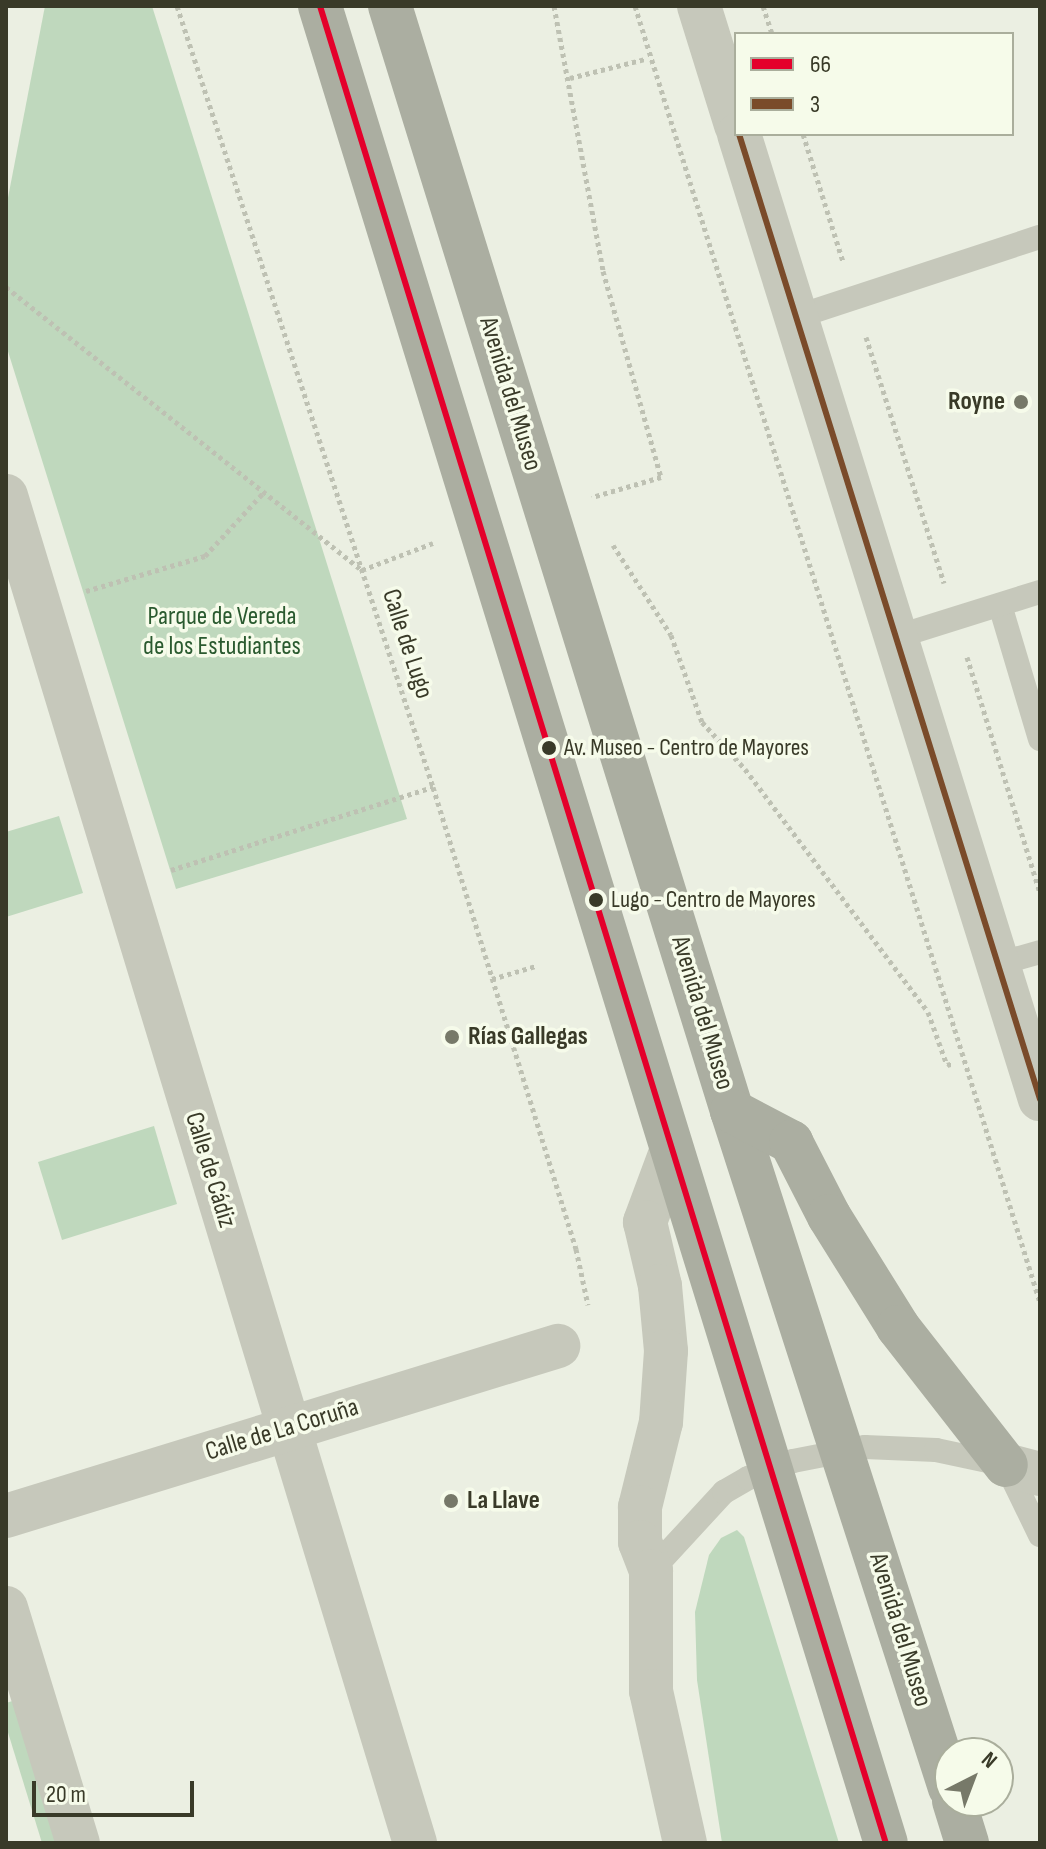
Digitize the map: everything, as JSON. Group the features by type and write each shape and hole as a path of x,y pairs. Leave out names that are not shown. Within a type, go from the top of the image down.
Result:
{"highway":[{"path":"320,6 886,1843"},
{"name":"Avenida del Museo","path":"390,6 732,1111 934,1738"},
{"path":"732,1111 791,1142 898,1327 1023,1470"},
{"path":"959,1817 967,1843"}],"street":[{"path":"699,6 734,119"},
{"path":"740,136 1040,1099"},
{"name":"Calle de Cádiz","path":"6,496 415,1843"},
{"path":"671,1152 645,1222 660,1286 666,1351 661,1422 640,1507 640,1542 651,1571 649,1666 662,1744 685,1843"},
{"name":"Calle de La Coruña","path":"6,1516 558,1346"},
{"path":"6,1608 78,1843"}],"lane":[{"path":"796,317 1040,237"},
{"path":"896,637 1040,592"},
{"path":"1000,605 1040,739"},
{"path":"998,964 1040,952"},
{"path":"651,1571 724,1492 770,1469 843,1451 890,1445 1023,1470 1040,1535"}],"path":[{"name":"Calle de Lugo","path":"177,6 433,787 588,1298"},
{"path":"554,6 570,78 606,286 661,477 584,499"},
{"path":"635,6 1040,1302"},
{"path":"763,6 771,32"},
{"path":"570,78 645,59"},
{"path":"804,136 1040,893"},
{"path":"6,287 362,570 440,540"},
{"path":"70,596 205,556 264,492"},
{"path":"596,496 600,510"},
{"path":"608,533 671,635 702,722 745,769 928,1012 947,1065 954,1063"},
{"path":"155,875 433,787"},
{"path":"492,979 536,966"}],"green space":[{"name":"Parque de Vereda de los Estudiantes","path":"45,6 152,6 407,819 176,889 6,345 6,208"},
{"path":"59,816 83,893 6,917 6,832"},
{"path":"154,1126 177,1204 62,1240 38,1162"},
{"path":"737,1530 744,1537 839,1843 722,1843 697,1680 695,1612 709,1555 721,1538"},
{"path":"19,1699 62,1843 42,1843 6,1726 6,1703"}],"transit line":[{"name":"66","path":"320,6 886,1843"},
{"name":"3","path":"740,136 1040,1099"}],"place":[{"name":"Royne","path":"1021,402"},
{"name":"Av. Museo - Centro de Mayores","path":"549,748"},
{"name":"Lugo - Centro de Mayores","path":"596,900"},
{"name":"Rías Gallegas","path":"452,1037"},
{"name":"La Llave","path":"451,1501"}]}
